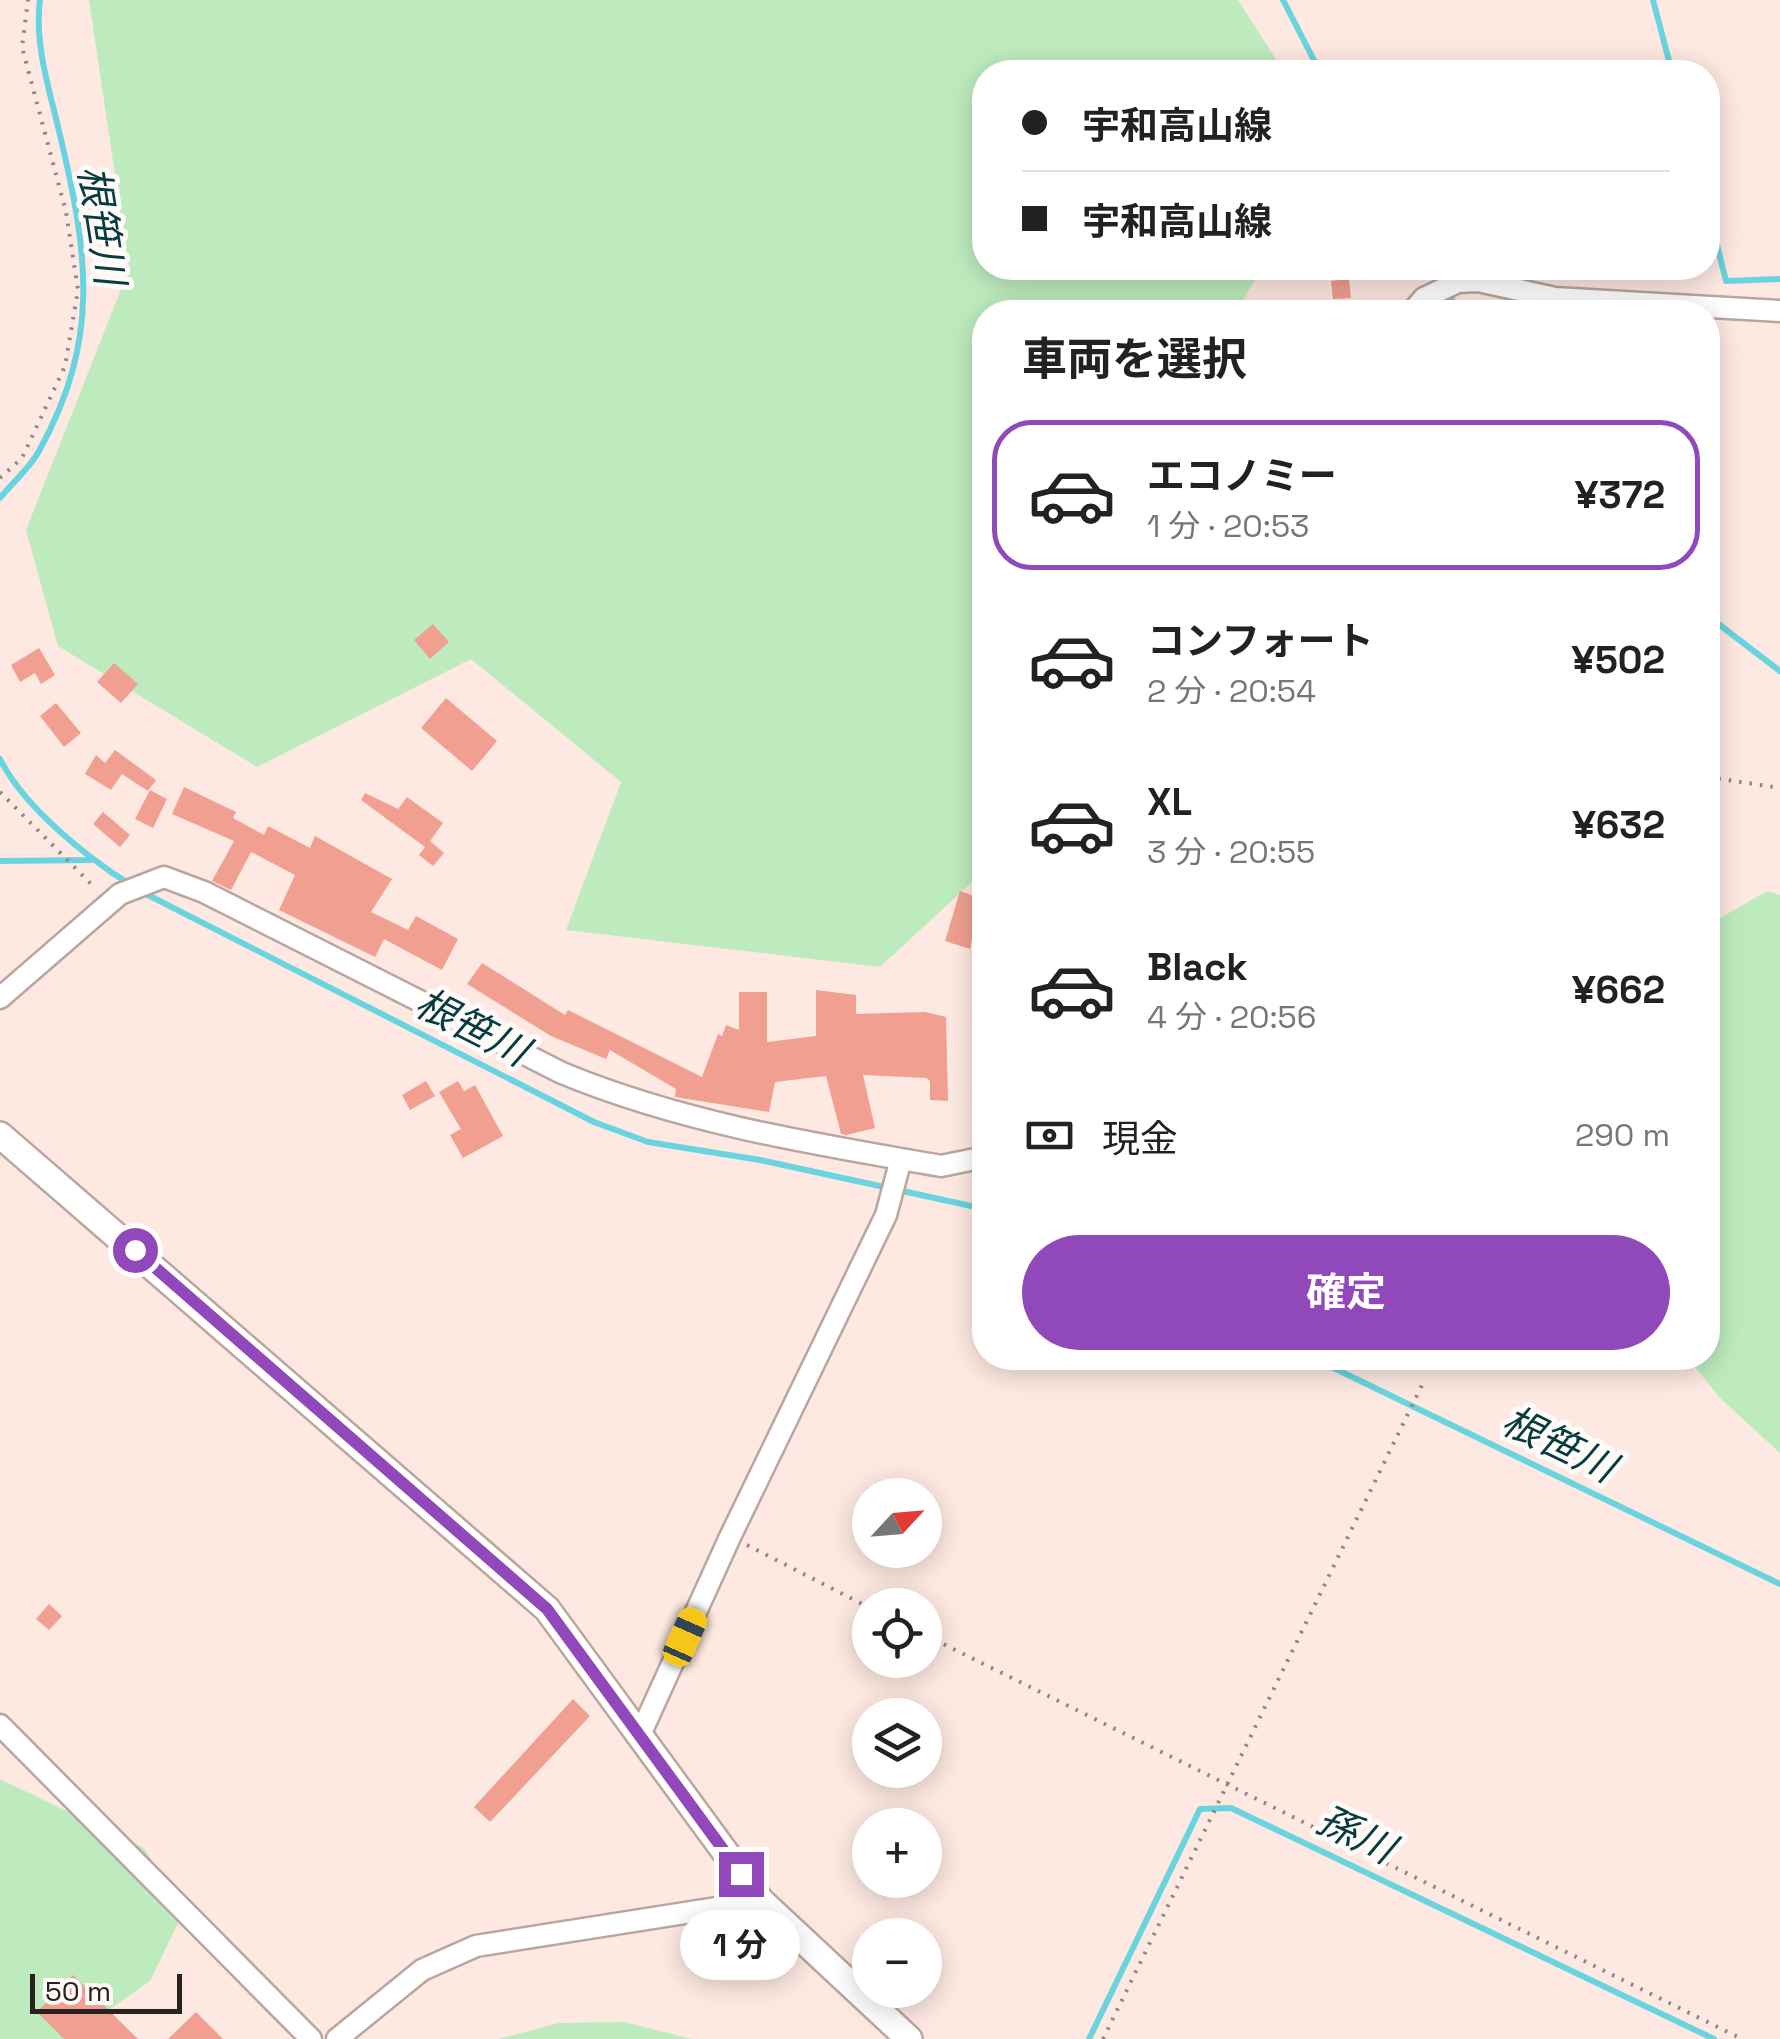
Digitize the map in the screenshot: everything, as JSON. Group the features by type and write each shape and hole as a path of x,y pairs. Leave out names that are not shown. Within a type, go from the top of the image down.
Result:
{"main road":[{"path":"0,1135 547,1609 761,1901 909,2039"}],"street":[{"path":"1422,300 1458,282 1478,281 1554,298 1586,300"},
{"path":"1720,308 1780,312"},
{"path":"0,998 115,898 149,879 178,880 388,981 562,1073 618,1096 670,1112 899,1165 941,1166 972,1160"},
{"path":"640,1737 730,1536 888,1204 899,1165"},
{"path":"0,1725 310,2039"},
{"path":"337,2039 422,1970 476,1946 761,1901"}],"path":[{"path":"0,478 22,458 64,366 78,290 66,212 22,46 28,0"},
{"path":"1720,779 1780,788"},
{"path":"0,792 115,898"},
{"path":"1103,2039 1422,1385"},
{"path":"730,1536 852,1599"},
{"path":"942,1644 1226,1788 1742,2039"}],"green space":[{"path":"89,0 1238,0 1276,60 972,60 972,280 1255,280 1243,300 972,300 972,882 880,967 566,930 621,782 471,659 257,767 58,646 26,530 129,269"},
{"path":"1767,891 1780,895 1780,1453 1719,1397 1698,1370 1720,1370 1720,918"},
{"path":"0,1779 144,1848 184,1911 150,1981 68,2039 0,2039"},
{"path":"624,2022 692,2039 498,2039 559,2023"}],"building":[{"path":"1349,280 1351,298 1333,299 1331,281"},
{"path":"433,624 449,642 430,659 414,640"},
{"path":"39,648 55,675 41,684 35,673 20,682 11,665"},
{"path":"114,663 138,684 121,703 97,682"},
{"path":"446,698 497,741 472,771 421,728"},
{"path":"56,703 81,733 64,747 40,716"},
{"path":"115,750 156,780 148,791 122,774 111,790 85,774 96,755 105,763"},
{"path":"184,787 236,812 233,818 264,835 268,826 310,848 315,836 392,879 371,912 408,930 416,916 458,939 442,970 384,939 375,957 279,910 295,875 251,852 231,890 212,881 234,841 172,814"},
{"path":"150,790 167,799 153,828 135,819"},
{"path":"365,793 398,809 407,797 443,823 430,841 444,853 433,866 419,855 425,847 361,800"},
{"path":"103,812 130,835 120,847 93,824"},
{"path":"960,891 972,895 970,949 945,941"},
{"path":"482,963 565,1015 568,1010 702,1077 718,1034 722,1036 726,1025 739,1030 739,992 767,992 767,1042 816,1036 816,990 856,995 856,1014 925,1012 946,1017 948,1101 930,1100 930,1081 926,1078 863,1075 875,1128 846,1135 841,1134 826,1076 775,1082 769,1112 675,1097 676,1089 610,1050 606,1059 551,1036 467,984"},
{"path":"426,1081 435,1096 410,1110 402,1095"},
{"path":"458,1081 464,1091 475,1085 503,1136 463,1158 450,1135 461,1129 439,1092"},
{"path":"49,1604 62,1616 49,1630 36,1619"},
{"path":"573,1699 590,1716 490,1822 474,1807"},
{"path":"73,1975 138,2039 64,2039 37,2012"},
{"path":"196,2012 223,2039 168,2039"}],"waterway":[{"name":"根笹川","path":"0,498 39,451 59,410 72,371 83,296 82,258 70,178 41,51 40,0"},
{"path":"1283,0 1314,60"},
{"path":"1653,0 1669,60"},
{"path":"1720,257 1726,281 1780,279"},
{"path":"1441,280 1452,300"},
{"path":"1720,625 1780,671"},
{"name":"根笹川","path":"0,759 40,813 131,885"},
{"path":"0,861 90,860"},
{"name":"根笹川","path":"142,892 594,1122 648,1142 760,1160 972,1206"},
{"name":"根笹川","path":"1338,1370 1780,1584"},
{"name":"孫川","path":"1089,2039 1200,1809 1231,1808 1714,2039"}],"route":[{"path":"135,1250 547,1609 741,1874"}]}
